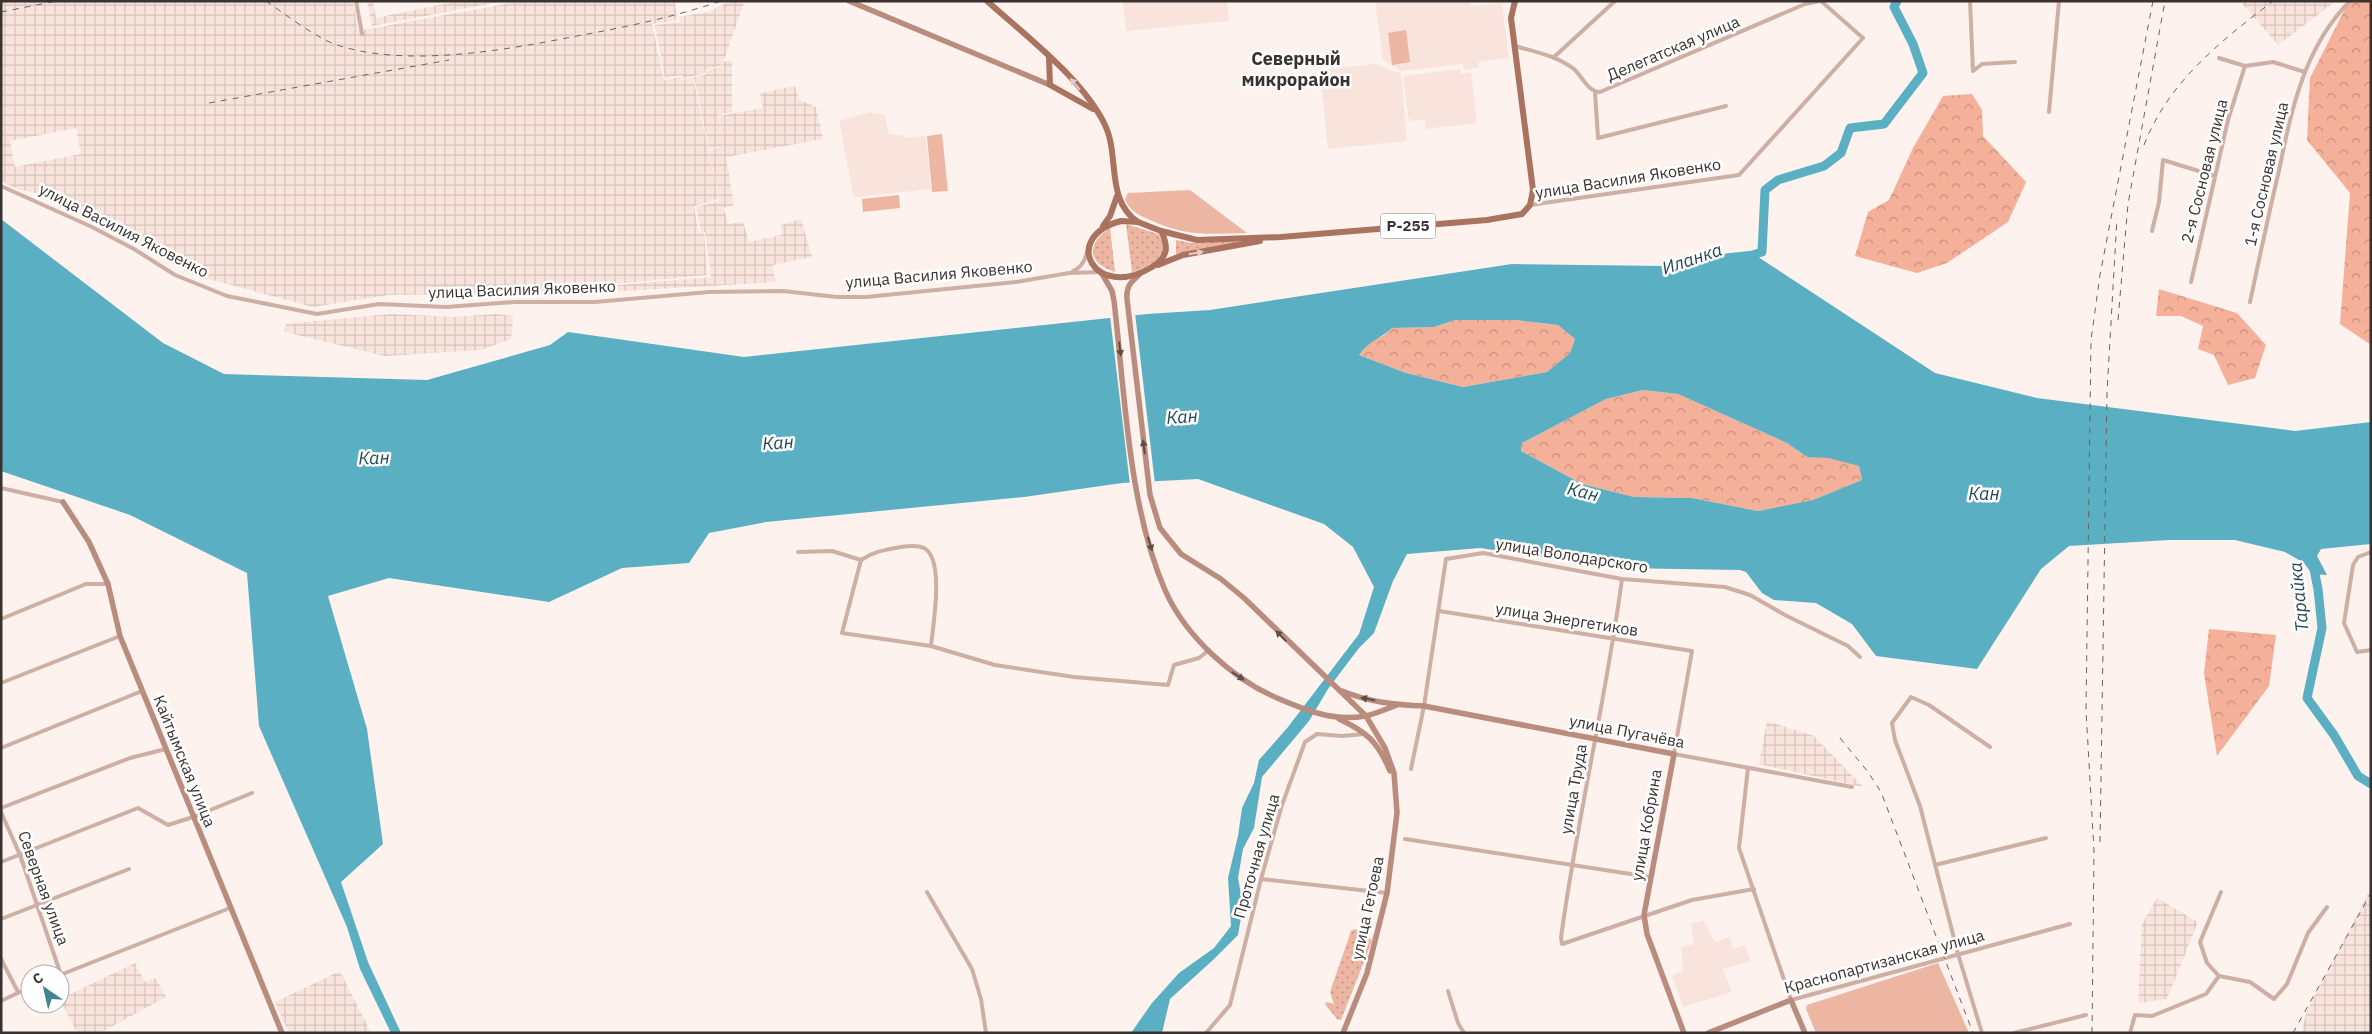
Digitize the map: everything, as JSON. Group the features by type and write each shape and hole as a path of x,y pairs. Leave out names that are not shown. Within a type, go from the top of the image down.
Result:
{"main road":[{"path":"848,1 1050,85 1081,100 1098,112"},
{"path":"1515,1 1511,18 1533,190 1530,205"},
{"path":"988,2 1070,77 1098,112 1106,127 1117,196 1130,217 1138,222"},
{"path":"1050,58 1050,85"},
{"path":"1117,196 1110,216 1088,248 1091,261 1112,290 1137,497 1165,591 1193,632 1209,650"},
{"name":"улица Василия Яковенко","path":"1161,231 1197,240 1281,237 1487,220 1517,216 1530,205"},
{"name":"Р-255","path":"1102,228 1121,221 1138,222 1161,231 1167,242 1166,255 1160,262 1129,283 1126,291 1150,496 1160,528 1174,548 1221,579 1244,598 1316,670 1340,690 1361,698 1397,705"},
{"name":"Р-255","path":"1150,268 1183,255 1281,237"},
{"name":"Р-255","path":"1100,272 1118,278 1140,274"},
{"name":"Кайтымская улица","path":"63,502 89,542 108,584 120,636 282,1033"},
{"name":"Р-255","path":"1209,650 1227,669 1261,691 1293,705 1321,714 1338,718 1366,716 1397,705"},
{"path":"1340,690 1366,716 1385,748 1395,785"},
{"name":"улица Пугачёва","path":"1397,705 1424,706 1674,754"},
{"path":"1338,718 1366,734 1379,749 1395,785"},
{"name":"улица Кобрина","path":"1644,915 1674,754"},
{"name":"улица Гетоева","path":"1343,1033 1367,973 1387,893 1397,813 1395,785"},
{"path":"1644,915 1647,934 1684,1033"},
{"path":"1791,1000 1805,1033"},
{"name":"Краснопартизанская улица","path":"1708,1033 1791,1000"}],"street":[{"path":"356,1 362,34"},
{"path":"1554,57 1615,1"},
{"name":"Делегатская улица","path":"1515,46 1554,57 1577,72 1595,92 1600,92 1691,54 1804,3 1821,1 1863,38"},
{"path":"1970,1 1973,71 1982,64 2015,62"},
{"path":"2049,112 2059,1"},
{"name":"1-я Сосновая улица","path":"2250,302 2293,107 2312,53 2334,19 2350,1"},
{"name":"улица Василия Яковенко","path":"1530,205 1739,175 1863,38"},
{"path":"2219,58 2245,66 2273,62 2305,72"},
{"name":"2-я Сосновая улица","path":"2191,282 2228,120 2245,66"},
{"path":"1595,92 1598,138 1726,106"},
{"path":"2152,231 2159,202 2163,160 2215,176"},
{"name":"улица Василия Яковенко","path":"1,186 92,227 134,249 175,275 227,296 317,314 379,304 446,307 515,302 595,302 709,292 782,291 837,297 866,297 1016,282 1069,273 1100,272"},
{"path":"1069,273 1079,269 1085,260 1088,248"},
{"path":"1,488 63,502"},
{"path":"931,646 937,580 934,565 927,550 922,546 906,546 874,552 861,560 842,633 931,646 995,665 1074,677 1168,685 1174,665 1199,658 1209,650"},
{"path":"798,552 832,551 861,560"},
{"path":"2371,552 2355,561 2344,622 2357,652 2371,650"},
{"name":"улица Володарского","path":"1439,610 1446,559 1483,553 1622,579 1725,587 1750,595 1792,619 1848,646 1860,657"},
{"name":"улица Труда","path":"1622,579 1614,639 1572,864 1561,938 1562,944 1644,915"},
{"path":"1,619 86,584 108,584"},
{"path":"1411,769 1424,706 1439,610"},
{"name":"улица Энергетиков","path":"1439,610 1692,651"},
{"path":"1,683 120,636"},
{"name":"улица Кобрина","path":"1674,754 1692,651"},
{"path":"1,748 142,691"},
{"path":"1982,1033 1958,954 1920,806 1895,740 1892,723 1911,697 1929,705 1990,747"},
{"name":"Проточная улица","path":"1206,1033 1230,1006 1261,879 1282,805 1305,742 1317,734 1342,736 1366,734"},
{"path":"1,810 130,758 166,749"},
{"name":"улица Пугачёва","path":"1674,754 1852,786"},
{"path":"1748,768 1740,848 1791,1000"},
{"path":"1,862 138,808 168,824 193,817 252,794"},
{"name":"Северная улица","path":"1,810 20,854 57,964"},
{"path":"1935,865 2046,838"},
{"path":"1405,839 1650,877"},
{"path":"1,918 128,870"},
{"path":"1261,879 1387,893"},
{"path":"1644,915 1692,900 1754,889"},
{"path":"927,892 972,969 981,999 986,1033"},
{"path":"2221,892 2200,942 2207,963 2219,976 2250,982 2274,999 2288,984 2308,933 2327,907"},
{"path":"70,971 230,908"},
{"name":"Краснопартизанская улица","path":"1791,1000 2070,924"},
{"path":"1,959 18,992 1,1001"},
{"path":"2130,1033 2135,1016 2152,1016 2206,994 2219,976"},
{"path":"1448,991 1458,1023 1464,1033"},
{"path":"2014,1033 2086,1015"}],"shaded area":[{"path":"1,1 353,1 358,31 521,1 675,1 677,20 652,24 664,80 680,77 681,80 693,78 719,199 694,206 699,233 704,233 707,275 571,288 571,293 388,295 313,307 190,274 86,216 39,194 18,189 1,181","holes":["76,128 81,154 15,167 10,141"]},
{"path":"367,1 373,1 376,18 459,1 505,1 372,26"},
{"path":"731,1 744,3 722,65 706,70 705,73 682,79 681,75 665,78 655,25 680,22 679,17 708,12"},
{"path":"1123,1 1227,1 1229,21 1126,31"},
{"path":"1375,1 1470,1 1471,6 1502,3 1509,58 1478,62 1479,68 1464,70 1463,64 1401,71 1383,60"},
{"path":"2240,1 2336,1 2278,45"},
{"path":"1406,30 1410,62 1392,65 1388,33"},
{"path":"724,61 732,61 732,112 718,115 723,142 719,116 763,108 760,93 795,86 799,100 816,107 823,139 726,157 734,205 724,208 728,224 743,222 749,242 782,235 781,225 801,219 812,257 773,265 775,282 573,294 573,289 711,277 705,232 701,232 696,207 720,201 709,151 724,145 709,149 694,77 705,75 707,71 722,66"},
{"path":"1376,64 1401,74 1407,141 1328,149 1320,70"},
{"path":"1460,69 1461,74 1471,72 1477,123 1426,129 1425,119 1409,121 1403,76"},
{"path":"870,112 885,115 889,134 902,135 906,138 926,136 931,189 856,197 853,194 839,121"},
{"path":"942,134 948,191 932,192 927,136"},
{"path":"1190,190 1247,233 1208,234 1174,229 1137,214 1131,209 1125,199 1128,193"},
{"path":"899,195 900,208 863,212 862,199"},
{"path":"1126,224 1158,234 1163,248 1161,254 1152,263 1132,272"},
{"path":"1110,228 1115,272 1099,264 1093,253 1097,240"},
{"path":"1261,239 1176,254 1176,240 1191,243"},
{"path":"390,314 456,317 496,314 513,316 511,339 481,350 385,356 285,332 286,324"},
{"path":"1767,721 1814,736 1863,787 1759,764"},
{"path":"2371,888 2371,1033 2301,1033 2307,1011"},
{"path":"2157,898 2198,922 2167,999 2138,1003 2142,924"},
{"path":"1703,920 1715,942 1730,937 1733,949 1745,945 1751,961 1723,969 1732,992 1683,1007 1672,976 1683,970 1681,947 1694,944 1691,924"},
{"path":"1355,929 1368,935 1372,941 1341,1020 1337,1019 1325,1004 1327,1002 1334,1004 1330,992 1351,931"},
{"path":"135,963 145,982 156,978 166,997 100,1033 77,1033 68,1014 70,1014 70,994"},
{"path":"1938,963 1969,1033 1816,1033 1806,1009 1807,1005"},
{"path":"340,971 371,1033 289,1033 275,1002"}],"green space":[{"path":"2349,1 2371,1 2371,345 2340,324 2350,193 2307,140 2310,78"},
{"path":"1972,94 1982,110 1983,136 2026,182 2008,222 1947,263 1917,273 1855,256 1868,212 1889,200 1913,148 1943,96"},
{"path":"2159,289 2237,313 2266,345 2255,378 2228,385 2214,355 2198,349 2203,326 2181,316 2156,316"},
{"path":"1455,320 1516,320 1558,325 1575,339 1570,353 1547,372 1463,387 1406,373 1359,355 1371,340 1383,336 1392,328 1434,327"},
{"path":"1643,390 1678,394 1787,443 1807,457 1829,457 1859,466 1862,480 1813,500 1758,511 1692,498 1634,497 1582,484 1521,451 1522,443 1606,399"},
{"path":"2209,629 2276,635 2269,686 2217,756 2204,673"}],"water":[{"name":"Кан","path":"1,219 163,343 224,374 427,380 550,345 568,332 744,357 1147,314 1210,310 1512,264 1665,266 1694,257 1749,251 1935,373 2037,398 2295,431 2371,422 2371,544 2321,549 2317,556 2327,575 2312,574 2304,563 2285,552 2235,540 2169,540 2069,546 2041,569 1977,669 1876,656 1852,624 1816,603 1774,600 1762,593 1746,572 1740,570 1617,568 1480,548 1407,554 1393,581 1374,633 1359,648 1328,689 1309,721 1262,777 1254,828 1243,849 1238,878 1243,906 1238,935 1170,999 1162,1033 1131,1033 1152,1003 1179,973 1214,948 1231,926 1228,878 1238,836 1242,808 1254,783 1259,760 1288,727 1359,634 1374,587 1353,547 1324,524 1198,479 1122,483 1024,497 766,522 709,533 689,563 622,568 549,602 389,578 328,596 367,729 383,844 341,882 368,962 401,1033 391,1033 360,969 347,927 259,726 247,573 130,515 1,471","holes":["1455,320 1516,320 1558,325 1575,339 1570,353 1547,372 1463,387 1406,373 1359,355 1367,346 1392,328 1434,327","1643,390 1678,394 1787,443 1807,457 1829,458 1859,466 1862,480 1813,500 1758,511 1692,498 1634,497 1582,484 1521,451 1522,443 1606,399"]}],"pier":[{"path":"1135,313 1155,484 1130,485 1110,316"}],"waterway":[{"name":"Иланка","path":"1743,258 1762,252 1765,190 1778,180 1824,166 1841,153 1850,128 1884,124 1923,73 1913,44 1894,7 1897,1"},
{"name":"Тарайка","path":"2313,564 2322,628 2307,698 2334,735 2358,776 2371,784"}],"railway":[{"path":"1,12 57,1"},
{"path":"266,1 310,31 337,45 364,52 425,56 519,47 650,21 721,1"},
{"path":"2092,1033 2094,851 2086,710 2091,340 2100,275 2153,1"},
{"path":"2118,320 2128,204 2165,1"},
{"path":"2144,145 2167,101 2198,64 2273,1"},
{"path":"209,103 449,60"},
{"path":"2100,842 2107,392 2117,218"},
{"path":"1840,738 1868,772 1881,792 1973,1033"},
{"path":"2293,1033 2371,893"}],"district":[{"name":"Северный микрорайон","path":"1296,69"}]}
